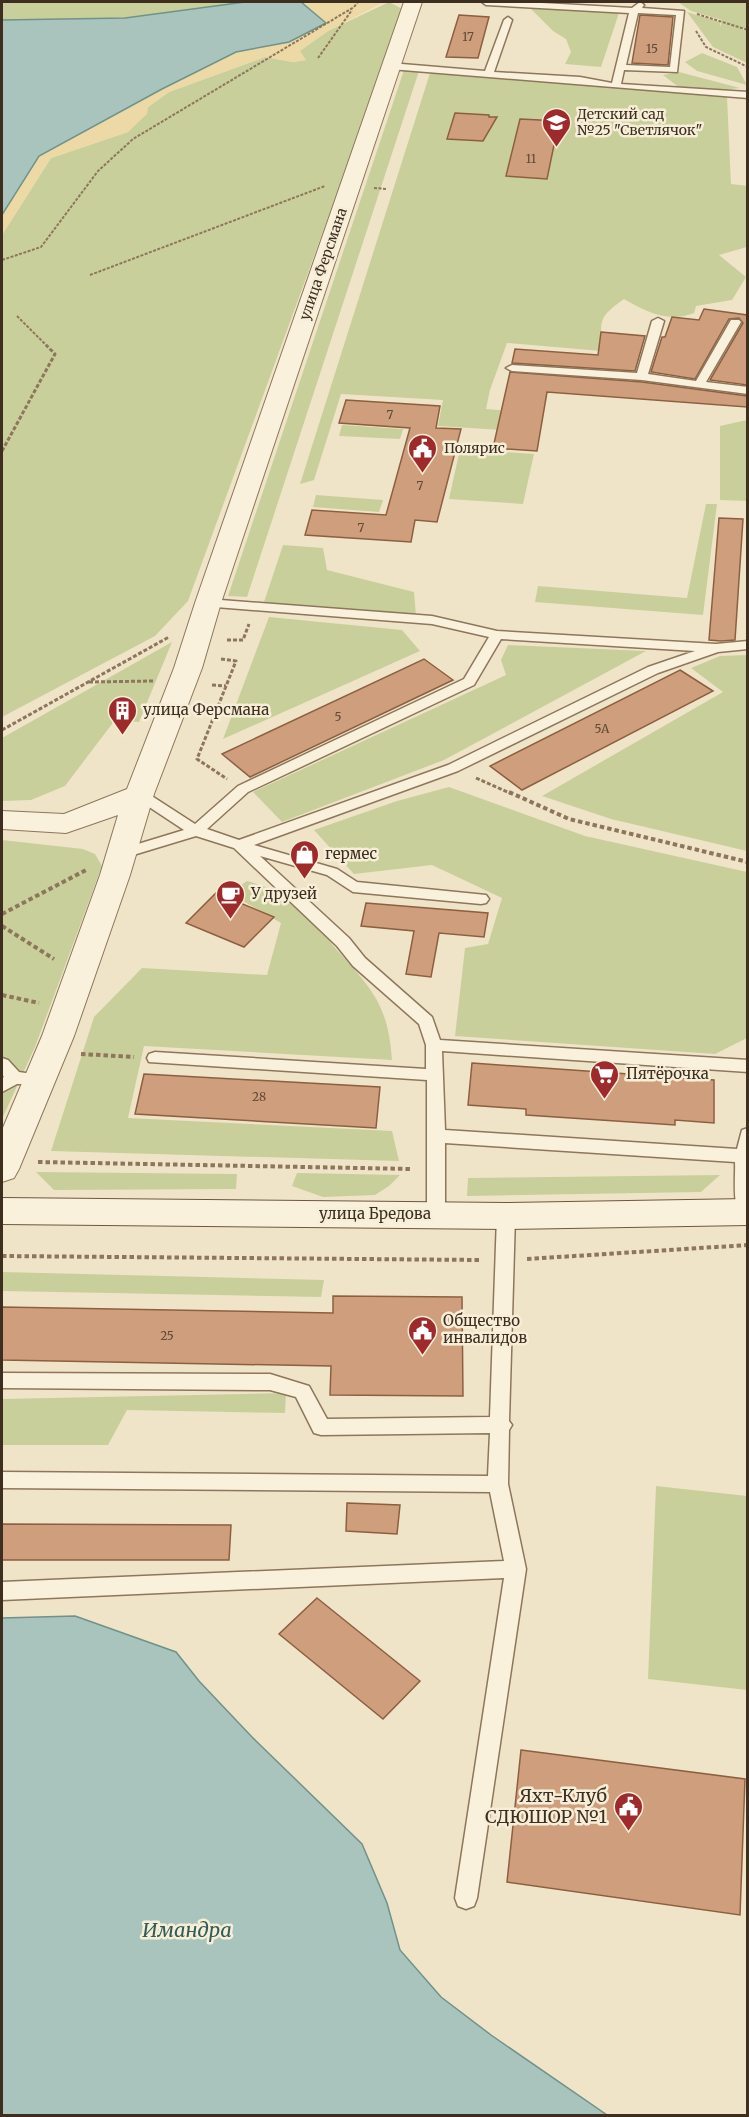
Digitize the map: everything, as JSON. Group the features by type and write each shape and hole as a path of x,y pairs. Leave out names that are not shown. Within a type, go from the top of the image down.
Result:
{"street":[{"name":"улица Ферсмана","path":"3,1165 27,1074 115,876 106,861 140,794 183,683 208,603 413,2"},
{"path":"66,824 140,794"},
{"path":"2,820 66,824 94,834 106,861"},
{"name":"улица Бредова","path":"2,1211 435,1214 747,1221"}],"lane":[{"path":"486,2 681,14 674,70 620,67"},
{"path":"616,86 634,10 640,7 641,2"},
{"path":"489,74 508,20"},
{"path":"390,66 747,95"},
{"path":"642,377 658,321"},
{"path":"699,383 735,322"},
{"path":"513,368 642,377 747,391"},
{"path":"208,603 432,620 497,635 716,648 747,645"},
{"path":"106,861 196,831 243,789 469,682 497,635"},
{"path":"239,845 453,768 653,670 716,648"},
{"path":"140,794 196,831 332,872 353,887 481,899"},
{"path":"239,845 343,942 359,962 426,1021 434,1046 437,1136 435,1214"},
{"path":"434,1046 747,1066"},
{"path":"155,1058 435,1075"},
{"path":"2,1064 27,1074"},
{"path":"747,1134 744,1156 747,1221"},
{"path":"437,1136 744,1156"},
{"path":"466,1898 516,1569 498,1484 502,1425 506,1216"},
{"path":"2,1380 270,1382 302,1391 321,1427 502,1425"},
{"path":"2,1480 498,1484"},
{"path":"2,1591 516,1569"}],"path":[{"path":"318,58 358,2"},
{"path":"2,260 41,247 98,171 133,139 354,7"},
{"path":"694,13 747,30"},
{"path":"695,28 706,48 747,67"},
{"path":"90,275 324,186 387,189"},
{"path":"2,451 55,354 17,316"},
{"path":"243,789 197,759 236,660 221,660 227,639 243,640 254,606"},
{"path":"2,730 174,634"},
{"path":"89,682 226,686"},
{"path":"453,768 569,819 747,862"},
{"path":"2,914 106,861"},
{"path":"2,926 61,964"},
{"path":"2,995 45,1004"},
{"path":"27,1074 155,1058"},
{"path":"3,1165 437,1169"},
{"path":"2,1256 505,1260 747,1221"}],"green space":[{"path":"2,2 245,2 125,18 2,20"},
{"path":"389,2 404,10 188,601 155,636 2,717 2,235 51,158 128,132 148,107 169,92 265,57 293,62 306,60 299,51 328,31"},
{"path":"678,2 747,2 747,29 740,28 747,31 747,63 713,47 687,12 720,22 720,27 722,20 691,11"},
{"path":"530,8 619,13 601,67 565,64 571,52 566,39 553,31"},
{"path":"702,53 737,67 747,85 697,71 685,62"},
{"path":"404,70 419,71 247,597 228,596"},
{"path":"679,72 740,88 713,91 680,88 663,75"},
{"path":"430,73 727,97 731,184 748,186 747,247 719,255 746,277 732,300 696,306 694,313 685,316 658,315 624,299 609,311 602,321 601,351 507,343 490,390 486,409 535,413 533,432 438,426 443,400 341,394 314,480 300,484"},
{"path":"747,420 747,501 720,500 720,426"},
{"path":"342,425 403,429 400,439 339,436"},
{"path":"460,449 534,454 523,504 449,499"},
{"path":"316,495 383,500 379,512 313,507"},
{"path":"706,504 717,504 703,615 535,602 538,586 687,598"},
{"path":"283,545 323,548 327,570 414,592 416,616 263,605"},
{"path":"269,617 402,630 420,651 223,739"},
{"path":"172,642 139,722 115,720 65,786 31,800 2,801 2,738"},
{"path":"508,645 646,651 444,760 282,822 253,792 506,675 501,660"},
{"path":"747,655 747,851 611,819 542,796 723,692 691,668 720,656"},
{"path":"449,787 585,836 747,872 747,1038 715,1054 455,1036 465,948 488,944 502,898 432,865 354,874 314,830 397,801"},
{"path":"2,840 83,849 95,854 102,866 35,1047 2,1119"},
{"path":"247,881 285,896 302,908 320,926 333,946 376,998 387,1025 392,1060 144,1046 128,1118 392,1131 399,1161 51,1151 94,1017 142,968 267,975 281,923 229,893"},
{"path":"36,1172 237,1174 236,1189 54,1190"},
{"path":"297,1173 400,1175 375,1195 323,1197 292,1186"},
{"path":"720,1175 701,1192 467,1196 468,1178"},
{"path":"2,1272 324,1280 321,1297 2,1291"},
{"path":"286,1393 285,1413 127,1410 108,1445 2,1445 2,1399"},
{"path":"656,1486 747,1496 747,1690 648,1679"}],"sand":[{"path":"301,2 384,2 328,31 300,51 306,60 293,62 265,57 169,92 148,107 147,114 128,132 51,158 2,235 2,215 39,156 162,89 236,52 289,42 326,23"}],"water":[{"path":"245,2 301,2 326,23 289,42 236,52 162,89 39,156 2,215 2,20 125,18"},
{"name":"Имандра","path":"75,1616 176,1652 199,1681 252,1737 362,1844 387,1903 400,1950 441,1997 491,2035 607,2115 2,2115 2,1618"}],"building":[{"path":"459,15 489,17 478,58 446,57"},
{"path":"640,15 673,17 668,65 632,63"},
{"path":"455,113 497,117 483,141 447,139"},
{"path":"520,119 559,121 547,179 506,176"},
{"path":"704,309 747,315 747,385 710,380 743,323 739,318 729,319 695,379 651,372 662,337 665,337 672,317 699,320"},
{"path":"601,332 645,336 635,371 512,363 515,349 598,355"},
{"path":"510,372 642,382 747,396 747,407 547,392 537,451 493,448"},
{"path":"346,400 440,406 436,428 461,429 437,522 415,520 411,542 305,535 312,510 386,515 410,428 339,423"},
{"path":"719,518 743,519 735,640 709,640"},
{"path":"424,659 453,680 250,777 222,754"},
{"path":"680,670 713,691 522,790 490,766"},
{"name":"У друзей","path":"216,893 274,917 244,947 186,923"},
{"path":"366,903 488,913 484,937 439,933 431,977 406,974 414,931 361,926"},
{"path":"472,1063 714,1080 714,1123 675,1120 675,1125 526,1115 526,1109 468,1105"},
{"path":"144,1074 380,1087 376,1128 135,1114"},
{"path":"333,1296 462,1297 463,1396 330,1395 331,1366 2,1360 2,1307 333,1313"},
{"path":"347,1503 400,1505 397,1534 346,1531"},
{"path":"2,1524 231,1525 229,1560 2,1560"},
{"path":"317,1598 420,1681 383,1719 279,1634"},
{"name":"Яхт-Клуб СДЮШОР №1","path":"521,1750 745,1779 740,1915 507,1882"}],"place":[{"name":"Детский сад №25 \"Светлячок\"","path":"556,148"},
{"name":"Полярис","path":"423,474"},
{"name":"улица Ферсмана","path":"122,736"},
{"name":"гермес","path":"304,880"},
{"name":"У друзей","path":"230,920"},
{"name":"Пятёрочка","path":"605,1100"},
{"name":"Общество инвалидов","path":"422,1356"},
{"name":"Яхт-Клуб СДЮШОР №1","path":"628,1832"}]}
